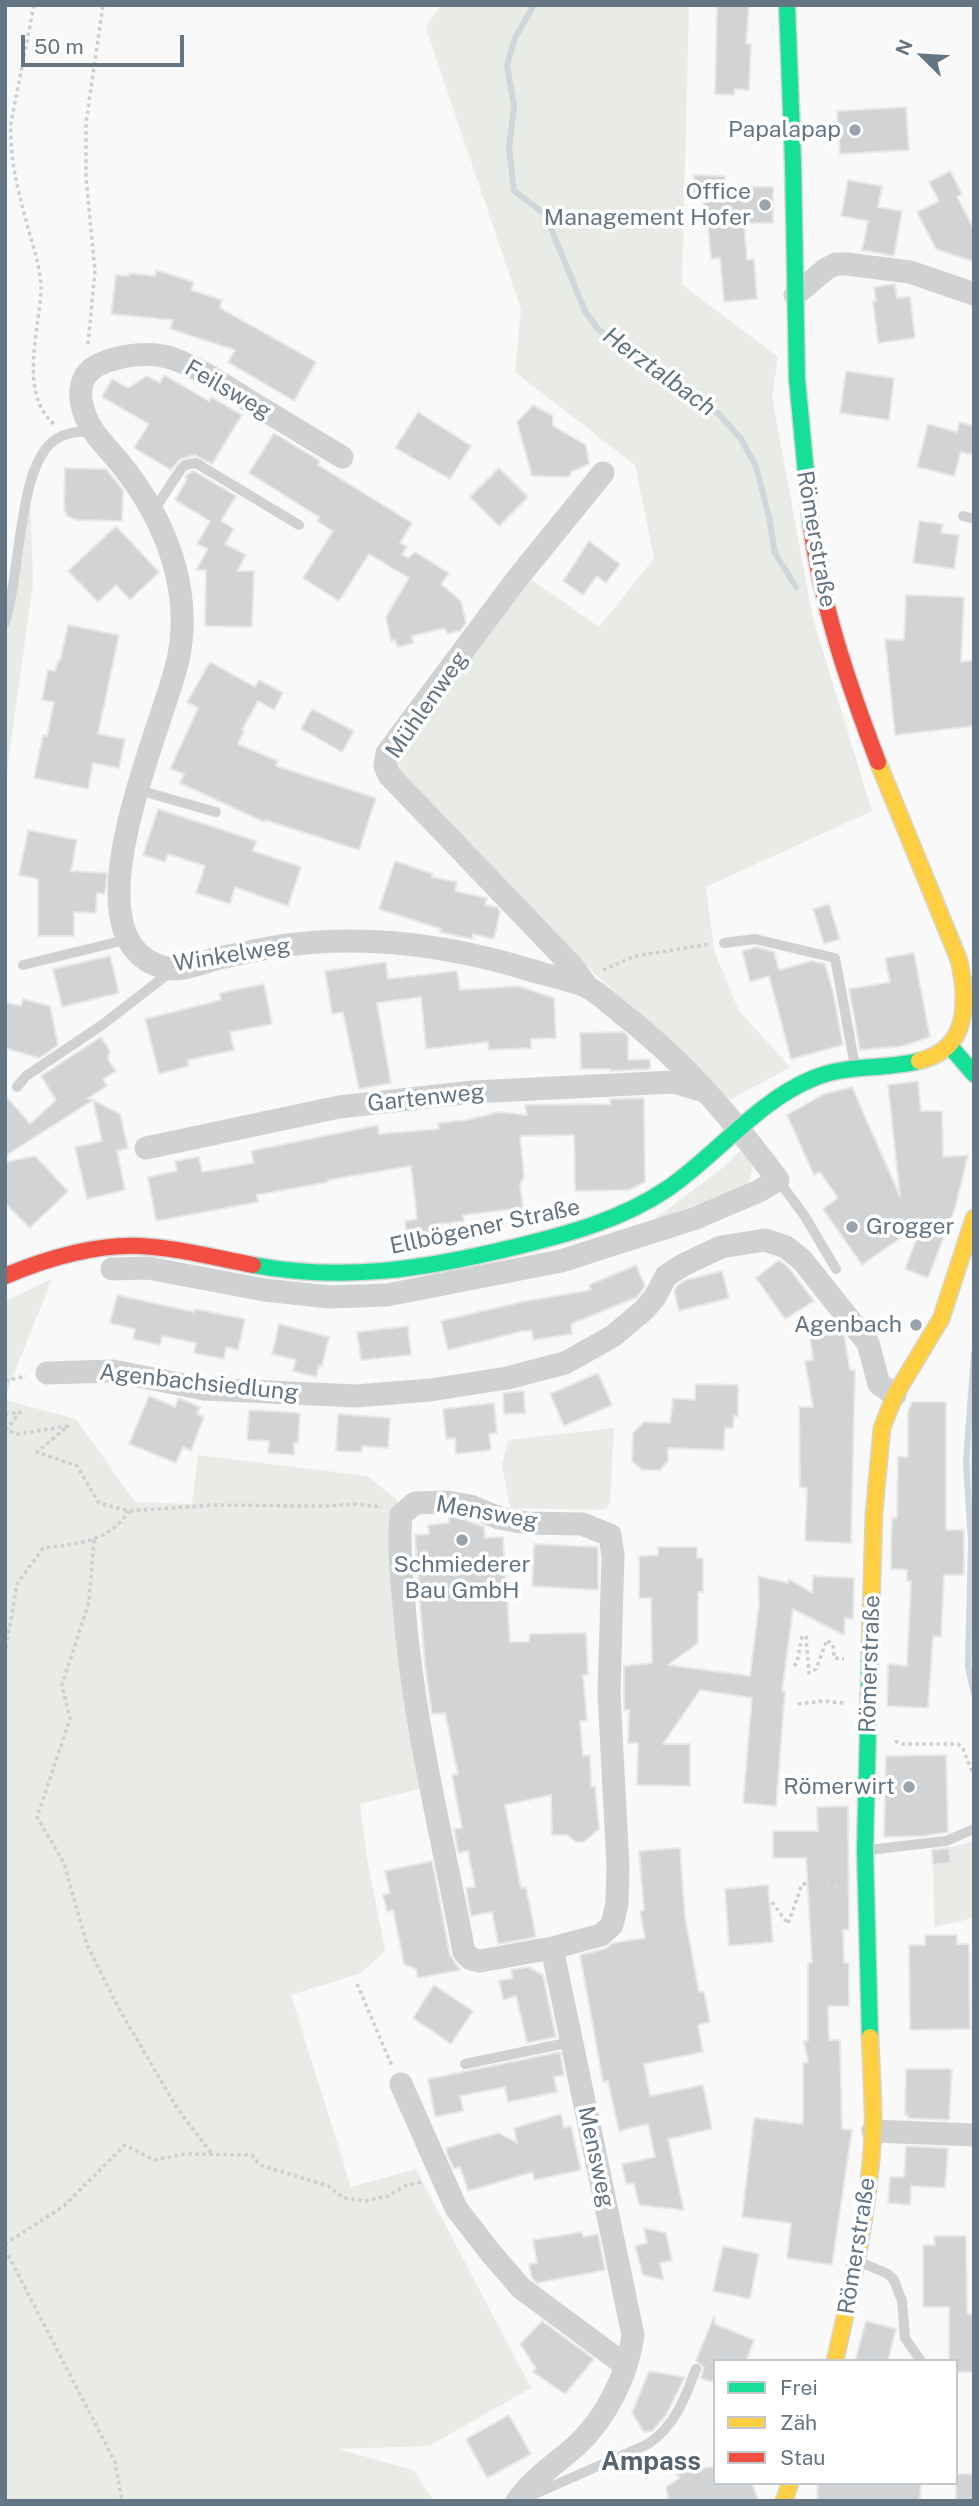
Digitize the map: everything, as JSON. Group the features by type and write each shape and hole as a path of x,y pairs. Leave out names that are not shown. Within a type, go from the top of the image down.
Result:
{"main road":[{"name":"Römerstraße","path":"786,5 794,181 796,385 814,551 854,702 959,960 969,995 961,1024 949,1045"},
{"path":"741,1131 765,1110 813,1078 841,1069 923,1062 941,1053 949,1045 974,1074"},
{"name":"Ellbögener Straße","path":"5,1276 72,1254 136,1246 320,1273 368,1273 419,1268 575,1233 615,1218 666,1190 741,1131"},
{"name":"Römerstraße","path":"835,2359 858,2261 868,2195 873,2131 865,1850 874,1513 883,1428 895,1395 941,1319 974,1218"}],"street":[{"path":"795,295 826,269 841,264 910,272 974,294"},
{"name":"Feilsweg","path":"85,376 94,367 126,357 152,355 171,358 206,374 342,457"},
{"path":"85,376 80,394 83,411 94,431 125,468 153,510 171,552 183,608 175,671 138,790 120,869 121,913 129,940"},
{"name":"Mühlenweg","path":"588,988 565,958 389,775 385,766 387,753 516,580 603,473"},
{"name":"Winkelweg","path":"129,940 144,958 157,965 175,969 311,942 356,940 425,946 477,954 588,988 662,1046 709,1092 741,1131"},
{"name":"Gartenweg","path":"146,1148 339,1107 472,1092 674,1082 709,1092"},
{"path":"112,1269 148,1268 264,1290 330,1297 387,1295 561,1261 696,1218 778,1180 741,1131"},
{"name":"Agenbachsiedlung","path":"47,1373 113,1371 204,1389 356,1396 430,1390 507,1378 565,1363 613,1336 651,1304 666,1276 701,1255 741,1242 765,1240 786,1247 802,1260 868,1343 879,1384 895,1395"},
{"name":"Mensweg","path":"447,1502 470,1506 499,1518 527,1523 582,1524 610,1535 613,1556 609,1693 617,1903 612,1925 601,1935 552,1948 480,1961 471,1959 464,1952 425,1763 408,1650 399,1541 401,1515 415,1503 447,1502"},
{"name":"Mensweg","path":"518,2501 539,2477 593,2428 606,2408 633,2340 632,2321 552,1948"},
{"path":"401,2084 456,2208 490,2252 521,2288 625,2365"},
{"path":"873,2131 974,2135"}],"lane":[{"path":"5,622 33,470 47,447 66,433 94,431"},
{"path":"153,510 183,467 195,463 299,525"},
{"path":"138,790 216,812"},
{"path":"724,943 755,939 835,957 856,1068"},
{"path":"23,965 129,940"},
{"path":"17,1087 26,1076 111,1018 175,969"},
{"path":"778,1180 804,1215 836,1269"},
{"path":"865,1850 946,1841 974,1829"},
{"path":"465,2064 571,2042"},
{"path":"858,2261 888,2274 894,2280 902,2301 905,2338 920,2359"},
{"path":"518,2501 656,2439 669,2426 680,2407 696,2369"}],"path":[{"path":"34,5 11,123 11,154 41,282 34,366 36,396 45,415 66,433"},
{"path":"85,376 95,271 86,178 86,123 103,5"},
{"path":"588,988 603,970 635,956 684,946 724,943"},
{"path":"5,1414 20,1412 6,1430 17,1434 68,1426 37,1452 76,1466 99,1503 129,1511 212,1505 357,1504 408,1509"},
{"path":"5,1654 17,1584 43,1548 94,1540 120,1525 129,1511"},
{"path":"94,1540 89,1602 62,1685 70,1719 37,1817 64,1863 87,1945 118,2007 177,2108 212,2154"},
{"path":"794,1666 797,1663 802,1636 806,1637 809,1673 816,1669 827,1640 834,1645 834,1658 871,1661"},
{"path":"798,1704 823,1701 869,1705"},
{"path":"892,1737 895,1742 902,1744 958,1744 974,1776"},
{"path":"772,1902 788,1924 802,1884 866,1880"},
{"path":"357,1984 401,2084"},
{"path":"122,2501 115,2462 5,2247 64,2206 125,2145 153,2160 185,2154 252,2155 260,2165 328,2186 344,2198 365,2201 388,2196 405,2186"}],"shaded area":[{"path":"441,5 689,5 682,285 778,357 772,397 813,619 872,811 706,887 714,950 739,1011 790,1067 730,1100 388,780 398,727 522,573 599,627 654,558 635,465 515,372 521,310 426,27"},
{"path":"29,462 33,583 5,785 5,622"},
{"path":"740,1151 753,1164 748,1187 653,1220 724,1167"},
{"path":"52,1279 5,1396 5,1301"},
{"path":"974,1353 974,1694 968,1667 971,1541 966,1463"},
{"path":"5,1400 76,1419 135,1502 192,1504 198,1455 367,1476 397,1500 390,1568 419,1789 360,1804 367,1859 385,1951 361,1973 291,1995 351,2187 416,2169 531,2388 429,2446 338,2449 413,2470 434,2501 5,2501"},
{"path":"614,1428 610,1504 603,1510 510,1508 502,1465 508,1440"},
{"path":"974,1841 974,1918 934,1927 933,1865 950,1863 949,1848"}],"building":[{"path":"717,5 749,5 746,44 751,44 749,90 735,89 734,95 715,94"},
{"path":"906,107 909,150 840,154 837,111"},
{"path":"950,171 962,194 957,197 974,229 974,262 936,249 917,212 939,201 929,182"},
{"path":"694,175 725,176 725,186 773,187 773,223 744,223 747,260 754,259 757,299 724,302 720,258 711,259 708,226 703,226 704,194 693,194"},
{"path":"848,180 882,186 878,207 902,211 894,256 862,250 868,221 841,216"},
{"path":"156,270 194,282 191,290 222,300 220,308 316,362 294,401 228,362 235,350 170,329 173,320 111,314 116,275 129,276 129,273 155,276"},
{"path":"895,284 897,298 910,297 915,338 878,343 874,287"},
{"path":"846,371 894,378 889,420 840,413"},
{"path":"164,375 209,401 211,397 242,415 212,464 195,455 180,459 171,470 134,448 149,424 102,397 112,379 128,388 147,376 160,383"},
{"path":"533,405 553,416 553,426 586,445 589,464 571,472 569,477 532,476 517,422"},
{"path":"418,412 471,446 450,479 395,448"},
{"path":"959,422 974,426 974,455 961,452 954,476 917,467 928,424 957,432"},
{"path":"274,433 320,461 318,465 412,523 400,543 407,547 402,554 408,558 415,552 449,573 441,584 461,601 466,623 460,631 447,634 445,628 412,636 413,643 398,647 395,640 391,641 386,617 409,578 369,554 339,601 303,578 333,531 317,521 319,517 249,473"},
{"path":"65,468 106,469 123,490 122,521 77,520 67,516 64,509"},
{"path":"499,468 528,497 499,526 470,497"},
{"path":"194,471 236,496 221,521 234,529 225,544 246,555 237,571 254,571 252,627 205,626 206,570 196,570 208,549 197,544 210,521 175,500 187,474"},
{"path":"919,521 943,524 941,533 959,535 954,569 913,563"},
{"path":"116,526 159,572 130,600 116,585 98,602 68,571"},
{"path":"589,541 620,564 606,583 597,576 583,595 563,581"},
{"path":"906,595 964,597 961,662 974,660 974,726 895,735 885,639 904,640"},
{"path":"68,625 119,635 98,734 125,739 119,768 93,763 88,789 34,778 43,735 47,736 54,702 42,700 48,670 55,671 58,660 60,661"},
{"path":"210,662 255,687 259,680 283,693 274,710 258,701 242,730 244,731 238,744 278,761 276,766 376,798 359,850 265,820 264,822 180,783 184,774 170,769 198,708 187,702"},
{"path":"312,709 354,731 342,752 301,729"},
{"path":"158,809 256,841 253,851 301,867 288,906 235,887 230,904 196,893 205,866 168,854 165,862 143,855"},
{"path":"28,830 77,840 71,871 107,873 105,894 97,893 96,913 74,912 74,936 38,936 38,879 19,875"},
{"path":"395,861 433,874 432,877 457,882 455,891 487,898 485,905 497,907 500,911 494,939 473,934 472,939 440,932 441,929 379,909"},
{"path":"829,904 840,939 824,944 813,909"},
{"path":"756,947 774,952 779,970 812,961 825,964 843,1045 791,1059 769,976 750,982 742,951"},
{"path":"914,953 930,1037 903,1046 860,1050 849,989 890,982 885,958"},
{"path":"110,956 119,993 62,1007 53,969"},
{"path":"386,962 388,979 457,971 460,990 518,986 554,998 556,1038 531,1039 531,1048 489,1050 488,1042 426,1049 421,997 377,1003 391,1083 359,1089 343,1012 332,1014 325,971"},
{"path":"264,984 272,1024 230,1032 234,1050 188,1060 189,1066 159,1074 145,1019 221,1000 220,993"},
{"path":"23,999 50,1006 58,1045 39,1058 5,1048 5,1002 21,1006"},
{"path":"623,1032 628,1036 628,1060 650,1059 650,1069 581,1069 580,1033"},
{"path":"101,1037 110,1051 108,1059 116,1071 103,1079 107,1086 88,1098 93,1100 5,1156 5,1095 30,1124 56,1100 41,1076"},
{"path":"918,1081 921,1111 942,1111 943,1157 968,1155 955,1208 928,1278 905,1269 923,1222 862,1265 823,1209 838,1198 820,1172 814,1175 787,1115 824,1094 852,1087 900,1196 888,1085"},
{"path":"644,1098 645,1182 629,1190 575,1191 574,1135 520,1136 524,1177 520,1184 523,1208 463,1215 464,1221 431,1225 433,1241 407,1244 405,1221 417,1219 411,1166 257,1195 258,1202 156,1221 148,1177 177,1171 175,1161 199,1157 202,1172 254,1163 251,1151 378,1125 379,1134 439,1129 438,1123 467,1120 499,1112 527,1115 525,1105 610,1104 610,1099"},
{"path":"93,1100 120,1114 128,1148 117,1151 125,1190 87,1199 75,1147 102,1141"},
{"path":"35,1156 68,1191 30,1228 5,1203 5,1162"},
{"path":"779,1260 789,1268 814,1301 785,1319 756,1278"},
{"path":"636,1265 645,1286 637,1297 571,1324 572,1334 533,1340 532,1331 523,1331 448,1350 441,1321 521,1302 591,1290 589,1285"},
{"path":"722,1271 729,1298 679,1311 674,1291 677,1286 686,1280"},
{"path":"117,1295 194,1312 195,1309 245,1319 238,1350 226,1347 224,1359 194,1353 196,1343 162,1336 160,1345 133,1339 135,1329 110,1323"},
{"path":"279,1324 329,1337 322,1366 319,1365 316,1377 293,1371 296,1360 272,1354"},
{"path":"408,1326 411,1355 361,1360 357,1332"},
{"path":"841,1332 844,1335 850,1370 855,1370 851,1543 805,1541 807,1488 800,1487 799,1407 813,1407 805,1361 813,1360 810,1338"},
{"path":"598,1373 612,1405 564,1426 550,1394"},
{"path":"695,1384 738,1385 738,1416 734,1416 733,1428 725,1428 724,1450 668,1448 668,1461 660,1470 642,1470 632,1461 633,1433 644,1422 670,1423 673,1398 695,1400"},
{"path":"524,1391 525,1413 504,1414 503,1393"},
{"path":"149,1396 175,1407 178,1398 200,1407 197,1414 204,1417 191,1451 183,1447 176,1463 129,1444"},
{"path":"912,1402 946,1402 946,1530 964,1530 964,1575 944,1575 941,1637 933,1636 928,1708 887,1706 888,1664 907,1666 911,1581 907,1581 907,1570 891,1569 891,1551 892,1518 897,1518 898,1457 908,1457 908,1412"},
{"path":"494,1403 497,1433 489,1434 491,1450 456,1454 455,1438 446,1439 443,1409"},
{"path":"249,1410 300,1413 298,1443 294,1443 294,1455 268,1453 269,1441 247,1440"},
{"path":"338,1414 390,1418 388,1448 362,1446 362,1452 336,1451"},
{"path":"449,1516 484,1527 485,1538 503,1537 510,1642 529,1642 530,1634 586,1633 588,1675 583,1675 587,1721 580,1721 583,1756 590,1755 591,1787 595,1786 599,1829 584,1842 576,1842 567,1835 552,1835 551,1795 505,1805 521,1888 526,1887 536,1937 498,1944 492,1912 471,1916 466,1888 475,1887 468,1851 458,1853 454,1829 462,1828 452,1775 458,1774 445,1713 432,1714 425,1666 415,1535 429,1534 428,1525 449,1523"},
{"path":"534,1544 598,1547 598,1590 532,1586"},
{"path":"658,1547 697,1547 697,1558 703,1558 703,1592 698,1592 698,1643 668,1665 750,1676 759,1605 758,1576 788,1583 789,1579 812,1593 813,1576 854,1578 853,1619 845,1618 844,1635 793,1609 782,1691 785,1691 776,1806 743,1803 752,1698 700,1690 663,1744 690,1744 690,1786 637,1785 638,1743 628,1743 629,1710 624,1710 624,1666 652,1663 651,1598 639,1598 639,1556 658,1555"},
{"path":"946,1755 948,1832 884,1837 886,1756"},
{"path":"848,1806 849,1930 843,1930 844,1963 849,1963 849,2006 828,2006 829,2040 840,2040 842,2129 852,2130 832,2265 787,2258 791,2223 742,2217 754,2118 803,2124 803,2063 808,2062 804,2041 808,2041 808,1963 812,1963 806,1858 773,1858 773,1831 818,1831 817,1807"},
{"path":"680,1848 685,1917 699,1992 704,1991 710,2022 698,2025 703,2052 644,2064 650,2096 703,2085 712,2129 668,2139 684,2210 639,2205 634,2183 626,2184 622,2164 655,2157 648,2124 619,2131 608,2081 603,2082 580,1955 605,1949 613,1943 645,1938 640,1911 644,1910 639,1851"},
{"path":"949,1848 951,1863 933,1865 932,1850"},
{"path":"432,1861 450,1955 460,1970 418,1978 416,1969 404,1964 393,1910 387,1912 383,1895 390,1893 385,1871"},
{"path":"768,1885 773,1942 729,1946 725,1889"},
{"path":"925,1935 957,1935 957,1944 969,1944 970,2029 910,2030 909,1945 925,1945"},
{"path":"528,1967 543,1975 556,2037 527,2043 516,1996 503,2000 499,1981 513,1978 511,1970"},
{"path":"434,1985 473,2011 451,2044 413,2018"},
{"path":"560,2052 564,2075 554,2077 557,2092 508,2102 505,2087 460,2096 463,2111 435,2117 428,2079"},
{"path":"906,2069 952,2069 949,2120 908,2118 908,2115 905,2115"},
{"path":"561,2114 564,2128 571,2126 581,2170 534,2180 533,2172 468,2191 460,2167 454,2169 447,2154 446,2148 499,2133 517,2143 514,2128"},
{"path":"906,2146 948,2148 945,2188 911,2186 910,2205 888,2203 890,2177 904,2177"},
{"path":"644,2228 666,2233 672,2261 660,2263 664,2280 643,2275 635,2246 647,2243"},
{"path":"582,2232 583,2237 598,2234 605,2270 537,2283 532,2278 529,2264 537,2263 533,2240"},
{"path":"934,2236 966,2236 967,2314 974,2314 974,2372 958,2372 958,2359 949,2359 949,2307 923,2307 923,2245 935,2245"},
{"path":"723,2246 759,2254 750,2299 713,2291"},
{"path":"714,2316 715,2324 754,2340 747,2359 713,2359 713,2382 701,2378 704,2367 696,2361"},
{"path":"542,2321 594,2359 565,2394 533,2372 536,2368 520,2344"},
{"path":"866,2321 896,2329 888,2359 856,2359"},
{"path":"649,2371 685,2377 666,2415 652,2431 644,2432 632,2413"},
{"path":"509,2415 531,2454 487,2478 466,2439"},
{"path":"713,2466 713,2485 753,2485 758,2501 669,2501 666,2487 680,2478 676,2474"},
{"path":"958,2474 974,2474 974,2501 956,2501"},
{"path":"818,2485 921,2485 920,2501 817,2501"}],"waterway":[{"name":"Herztalbach","path":"534,5 515,38 507,65 514,106 509,148 514,191 545,214 585,311 598,329 676,389 719,414 741,439 756,466 775,553 796,587"},
{"name":"Herztalbach","path":"974,1353 966,1463 971,1541 968,1667 974,1694"}],"traffic: fast":[{"path":"787,5 797,379 811,526"},
{"path":"949,1045 974,1074"},
{"path":"253,1265 320,1272 385,1271 482,1255 574,1231 613,1218 667,1189 756,1114 793,1088 814,1078 839,1071 919,1061"},
{"path":"870,1648 865,1850 870,2037"}],"traffic: slow":[{"path":"878,762 959,960 962,976 964,1007 956,1035 948,1046 936,1055 919,1061"},
{"path":"870,1648 874,1513 882,1428 895,1395 941,1319 974,1218"},
{"path":"835,2359 868,2191 873,2121 870,2037"},
{"path":"784,2501 789,2485"}],"traffic: jam":[{"path":"811,526 822,586 838,646 878,762"},
{"path":"5,1276 72,1254 123,1246 169,1249 253,1265"}],"place":[{"name":"Papalapap","path":"855,130"},
{"name":"Office Management Hofer","path":"765,205"},
{"name":"Grogger","path":"852,1227"},
{"name":"Agenbach","path":"916,1325"},
{"name":"Schmiederer Bau GmbH","path":"462,1540"},
{"name":"Römerwirt","path":"909,1787"}],"district":[{"name":"Ampass","path":"651,2462"}]}
